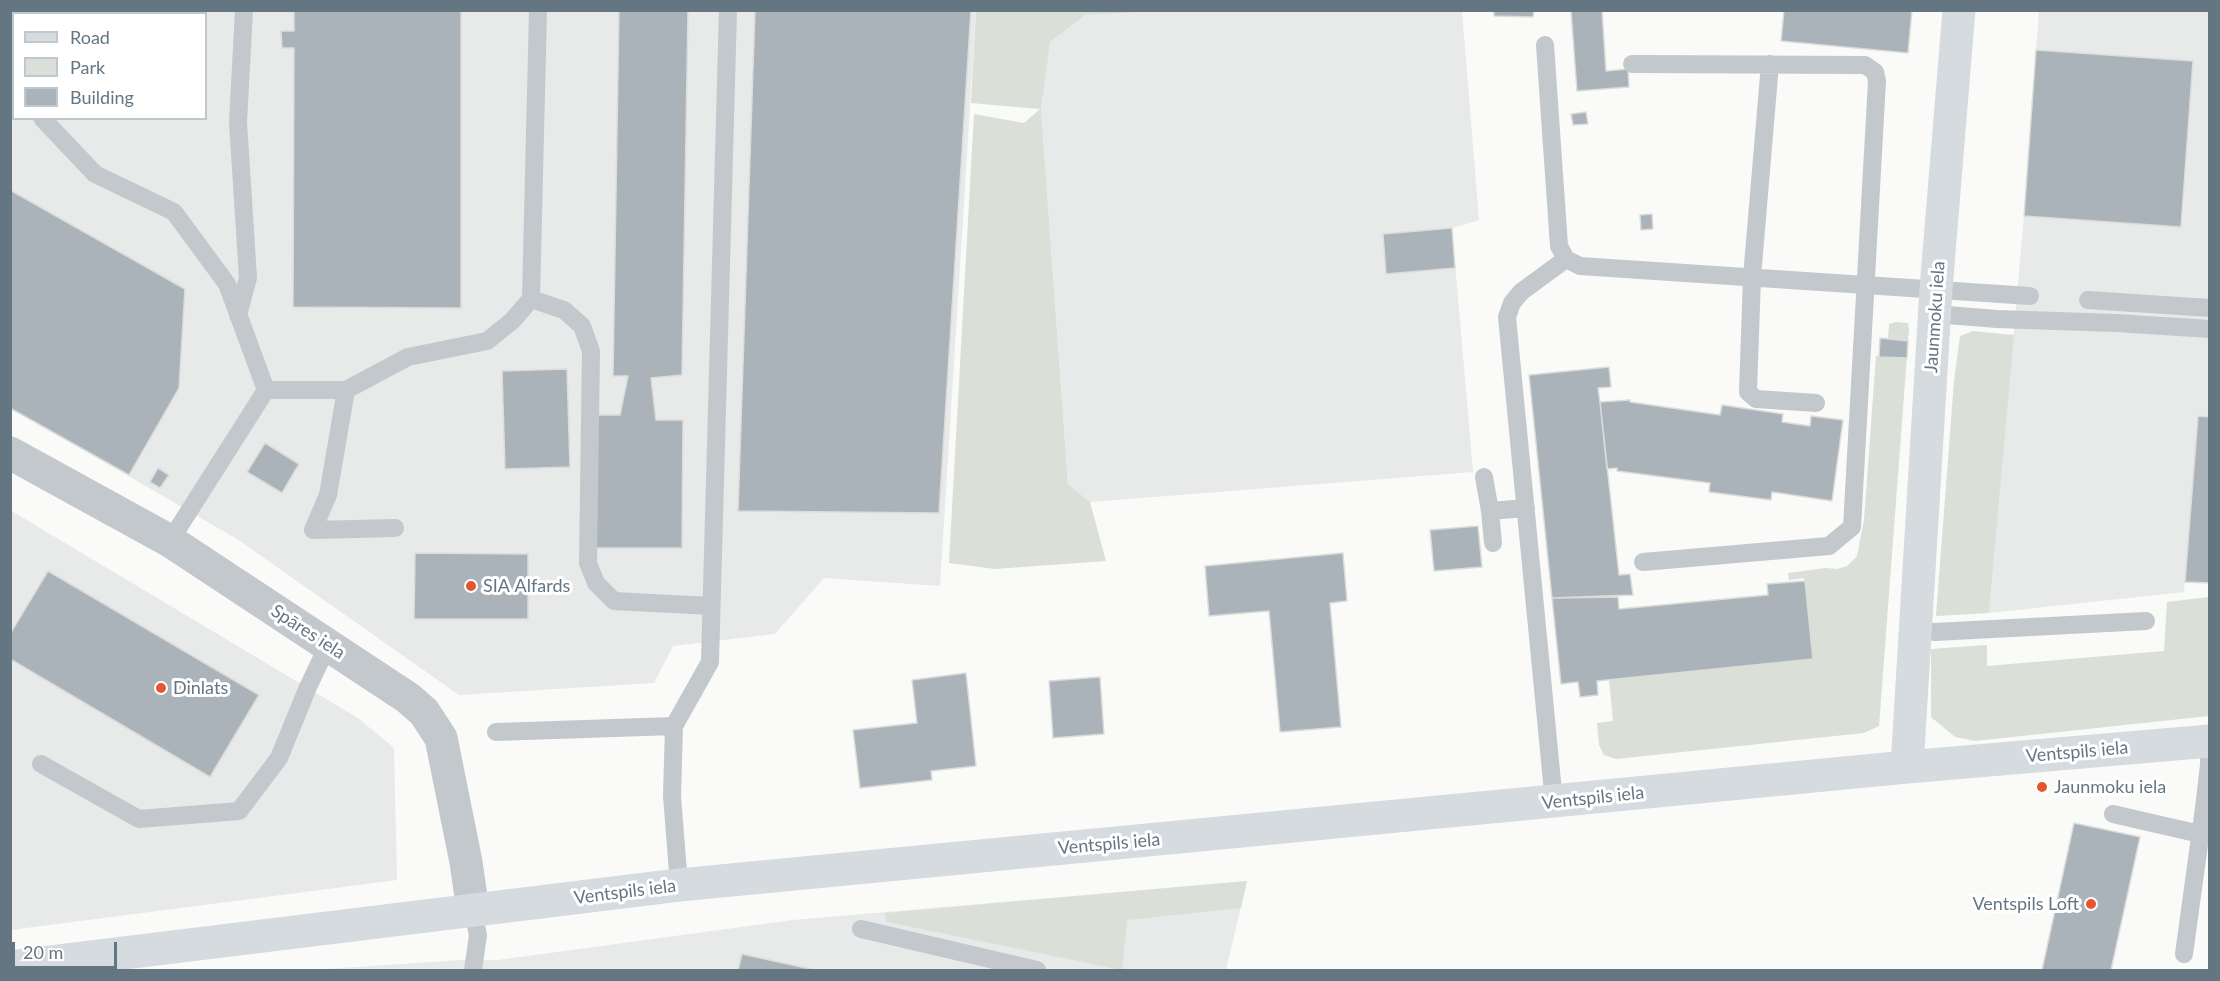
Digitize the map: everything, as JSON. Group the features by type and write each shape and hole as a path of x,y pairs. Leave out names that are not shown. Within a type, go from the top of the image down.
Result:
{"street":[{"name":"Jaunmoku iela","path":"1907,767 1935,302 1959,10"},
{"name":"Spāres iela","path":"10,453 170,541 408,698 424,712 441,738 466,862 473,911"},
{"name":"Ventspils iela","path":"10,967 679,885 1907,767 2209,741"}],"lane":[{"path":"238,315 248,278 238,122 244,10"},
{"path":"266,390 346,390 408,357 487,340 512,321 531,299 538,10"},
{"path":"679,885 672,796 674,726 710,662 728,10"},
{"path":"1545,45 1559,246 1566,259 1580,266 1867,284 1997,319 2210,329"},
{"path":"1632,63 1865,65 1875,72 1877,81 1852,527 1829,546 1643,562"},
{"path":"1770,64 1752,277 1748,392 1756,399 1816,403"},
{"path":"44,120 95,174 174,212 226,284 266,390"},
{"path":"1554,802 1507,317 1512,303 1521,292 1566,259"},
{"path":"1935,302 2030,296"},
{"path":"531,299 564,310 582,326 591,351 588,563 596,583 614,601 711,606"},
{"path":"2088,300 2210,308"},
{"path":"170,541 266,390"},
{"path":"346,390 328,495 313,530 395,528"},
{"path":"1484,477 1493,543"},
{"path":"1490,511 1526,508"},
{"path":"1915,630 1935,632 2146,621"},
{"path":"40,764 139,819 239,811 279,758 328,645"},
{"path":"496,732 674,726"},
{"path":"2184,954 2200,834 2207,809 2209,741"},
{"path":"2113,814 2200,834"},
{"path":"473,911 478,935 473,970"},
{"path":"861,929 1037,970"}],"shaded area":[{"path":"1160,10 1462,11 1479,220 1452,228 1473,472 1090,502 1068,484 1041,109 1049,42 1085,15"},
{"path":"11,11 976,11 940,586 824,578 775,634 673,646 654,683 459,695 237,539 11,408"},
{"path":"2039,11 2209,11 2210,417 2198,416 2184,592 1989,613 2024,216 2182,227 2193,61 2036,50"},
{"path":"10,510 358,718 394,748 397,880 11,930"},
{"path":"1247,881 1226,970 311,970 461,960 498,960 793,920"}],"green space":[{"path":"976,11 1160,11 1085,15 1050,42 1041,109 1068,484 1090,502 1106,561 995,569 949,563 974,114 1024,123 1040,109 971,103"},
{"path":"1908,323 1909,329 1879,726 1864,733 1616,759 1604,755 1599,745 1597,723 1613,721 1609,679 1813,659 1804,578 1789,580 1788,573 1825,568 1837,569 1847,566 1857,556 1864,520 1876,356 1879,356 1880,338 1888,339 1889,324"},
{"path":"1973,331 2014,335 1989,613 1936,616 1954,381 1960,336"},
{"path":"2209,597 2209,716 1975,741 1955,737 1931,717 1931,649 1987,645 1987,666 2164,651 2167,602"},
{"path":"1247,881 1241,908 1127,920 1122,970 887,922 885,913"}],"building":[{"path":"278,10 461,10 461,308 293,307 294,48 282,48 281,31 294,31 294,12"},
{"path":"619,10 688,10 682,375 651,378 656,420 683,420 682,548 595,548 596,415 620,415 628,376 613,376"},
{"path":"755,10 971,10 939,513 738,511"},
{"path":"1494,10 1534,10 1533,17 1494,16"},
{"path":"1602,10 1606,71 1628,69 1629,87 1577,91 1571,11"},
{"path":"1784,10 1912,10 1908,53 1781,41"},
{"path":"2036,50 2193,61 2181,227 2024,216"},
{"path":"1586,112 1588,124 1573,125 1571,114"},
{"path":"10,190 185,289 179,388 129,475 10,408"},
{"path":"1652,214 1653,229 1641,230 1640,215"},
{"path":"1452,228 1455,268 1386,274 1383,234"},
{"path":"1880,338 1908,341 1907,358 1879,357"},
{"path":"1609,367 1611,387 1598,388 1619,575 1630,574 1633,595 1552,598 1529,375"},
{"path":"567,369 570,467 505,469 502,371"},
{"path":"1630,400 1630,402 1720,415 1722,405 1783,414 1782,422 1810,426 1811,416 1843,420 1832,501 1772,492 1771,500 1709,492 1710,483 1617,471 1617,468 1607,469 1600,402"},
{"path":"2198,416 2210,417 2210,583 2185,582"},
{"path":"265,443 299,464 282,493 247,472"},
{"path":"158,468 169,475 160,488 150,482"},
{"path":"1478,526 1482,567 1434,571 1430,530"},
{"name":"SIA Alfards","path":"415,553 528,554 528,619 414,619"},
{"path":"1343,553 1347,601 1330,603 1341,727 1280,732 1269,611 1209,616 1205,566"},
{"path":"48,571 259,695 210,777 10,659 10,634"},
{"path":"1805,581 1813,659 1597,681 1598,695 1580,697 1578,682 1561,684 1552,598 1618,597 1619,609 1768,595 1767,584"},
{"path":"966,673 976,766 931,771 932,780 860,788 853,730 917,723 912,680"},
{"path":"1100,677 1104,734 1053,738 1049,681"},
{"name":"Ventspils Loft","path":"2074,823 2140,837 2111,970 2042,970"},
{"path":"742,954 815,970 738,970"}],"place":[{"name":"SIA Alfards","path":"471,586"},
{"name":"Dinlats","path":"161,688"},
{"name":"Jaunmoku iela","path":"2042,787"},
{"name":"Ventspils Loft","path":"2091,904"}]}
